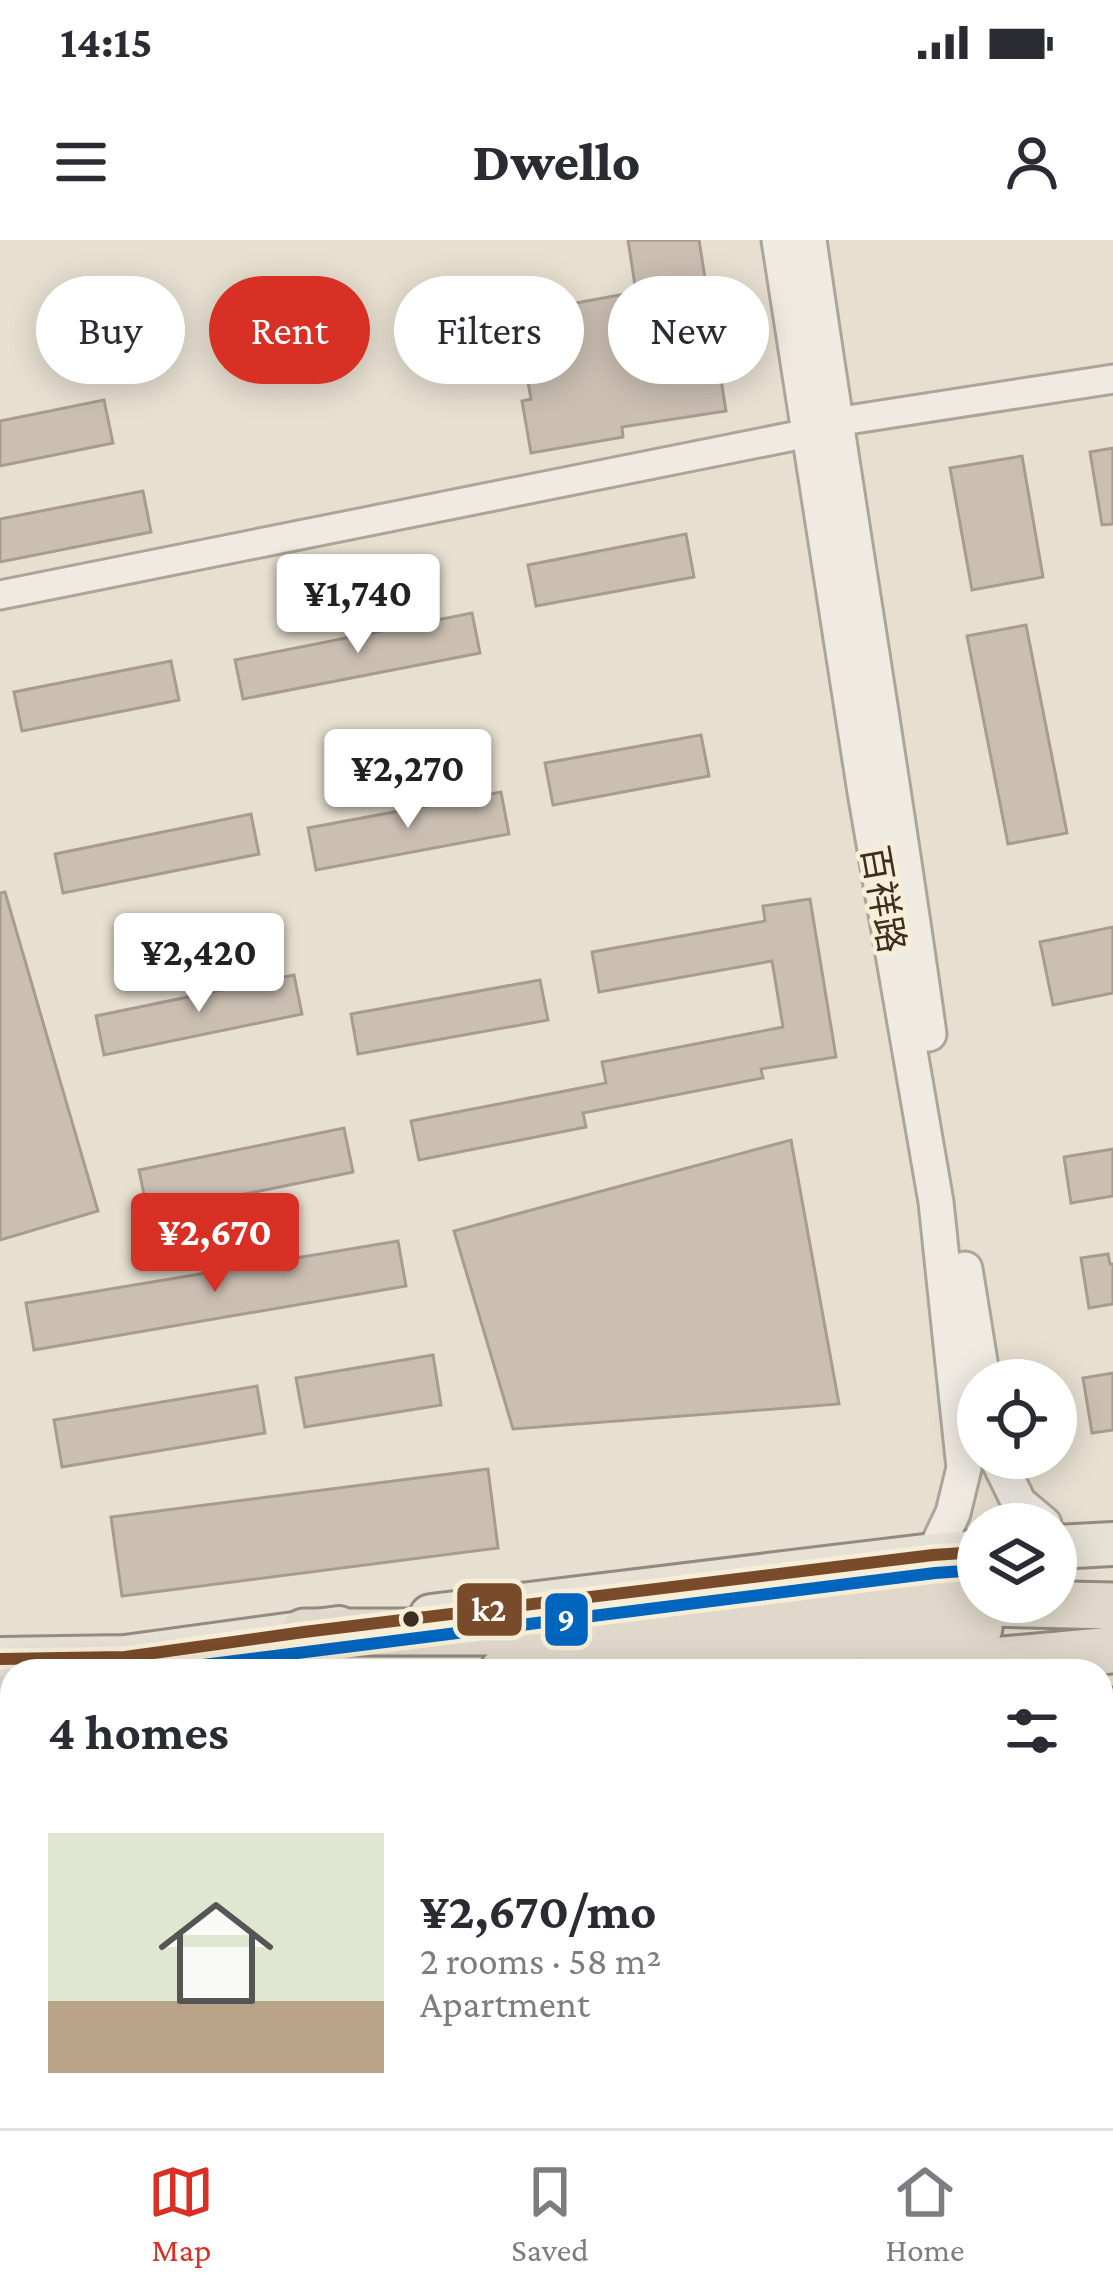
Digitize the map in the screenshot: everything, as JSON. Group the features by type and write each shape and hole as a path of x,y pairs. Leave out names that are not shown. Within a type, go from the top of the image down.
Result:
{"highway":[{"path":"304,1632 607,1632 902,1601 1113,1606"},
{"path":"636,1659 1113,1616"},
{"path":"1013,1659 1113,1650"}],"main road":[{"path":"1077,1540 1113,1544"},
{"path":"0,1659 125,1657 957,1553"}],"street":[{"name":"百祥路","path":"779,240 896,795 980,1359"},
{"name":"百祥路","path":"809,240 822,427 865,792 937,1202 964,1468 953,1513 933,1555"},
{"path":"0,595 822,427 1113,379"}],"building":[{"path":"628,240 699,240 705,276 634,276"},
{"path":"608,297 608,384 722,384 726,411 622,427 623,437 531,453 522,401 531,399 528,384 584,384 584,302"},
{"path":"104,400 113,443 0,466 0,421"},
{"path":"1113,448 1113,524 1102,525 1090,452"},
{"path":"1022,456 1043,577 972,590 950,468"},
{"path":"143,491 151,532 0,562 0,519"},
{"path":"686,534 694,577 536,606 528,565"},
{"path":"472,613 480,653 243,699 235,660"},
{"path":"1026,625 1067,833 1008,844 967,636"},
{"path":"171,661 179,700 22,731 14,692"},
{"path":"701,735 709,776 553,805 545,763"},
{"path":"501,792 509,834 316,870 308,828"},
{"path":"251,814 259,854 63,893 55,854"},
{"path":"5,892 98,1211 0,1240 0,893"},
{"path":"810,899 836,1057 761,1069 763,1078 583,1113 586,1127 419,1160 411,1121 606,1083 602,1062 783,1027 772,961 599,992 592,952 765,921 763,906"},
{"path":"1113,927 1113,993 1053,1005 1040,942"},
{"path":"294,975 302,1014 104,1055 96,1016"},
{"path":"540,980 548,1020 358,1054 351,1014"},
{"path":"344,1128 353,1172 148,1214 139,1170"},
{"path":"791,1140 839,1404 513,1429 454,1231"},
{"path":"1113,1149 1113,1196 1071,1203 1064,1157"},
{"path":"398,1241 406,1286 34,1350 26,1303"},
{"path":"1108,1254 1113,1264 1113,1304 1089,1308 1081,1258"},
{"path":"433,1355 441,1405 305,1427 296,1378"},
{"path":"1113,1373 1113,1430 1092,1433 1083,1378"},
{"path":"257,1386 265,1433 62,1467 54,1420"},
{"path":"488,1469 498,1548 122,1596 111,1517"}],"transit line":[{"name":"k2","path":"0,1659 125,1657 957,1553"},
{"name":"9","path":"251,1659 957,1571"}]}
